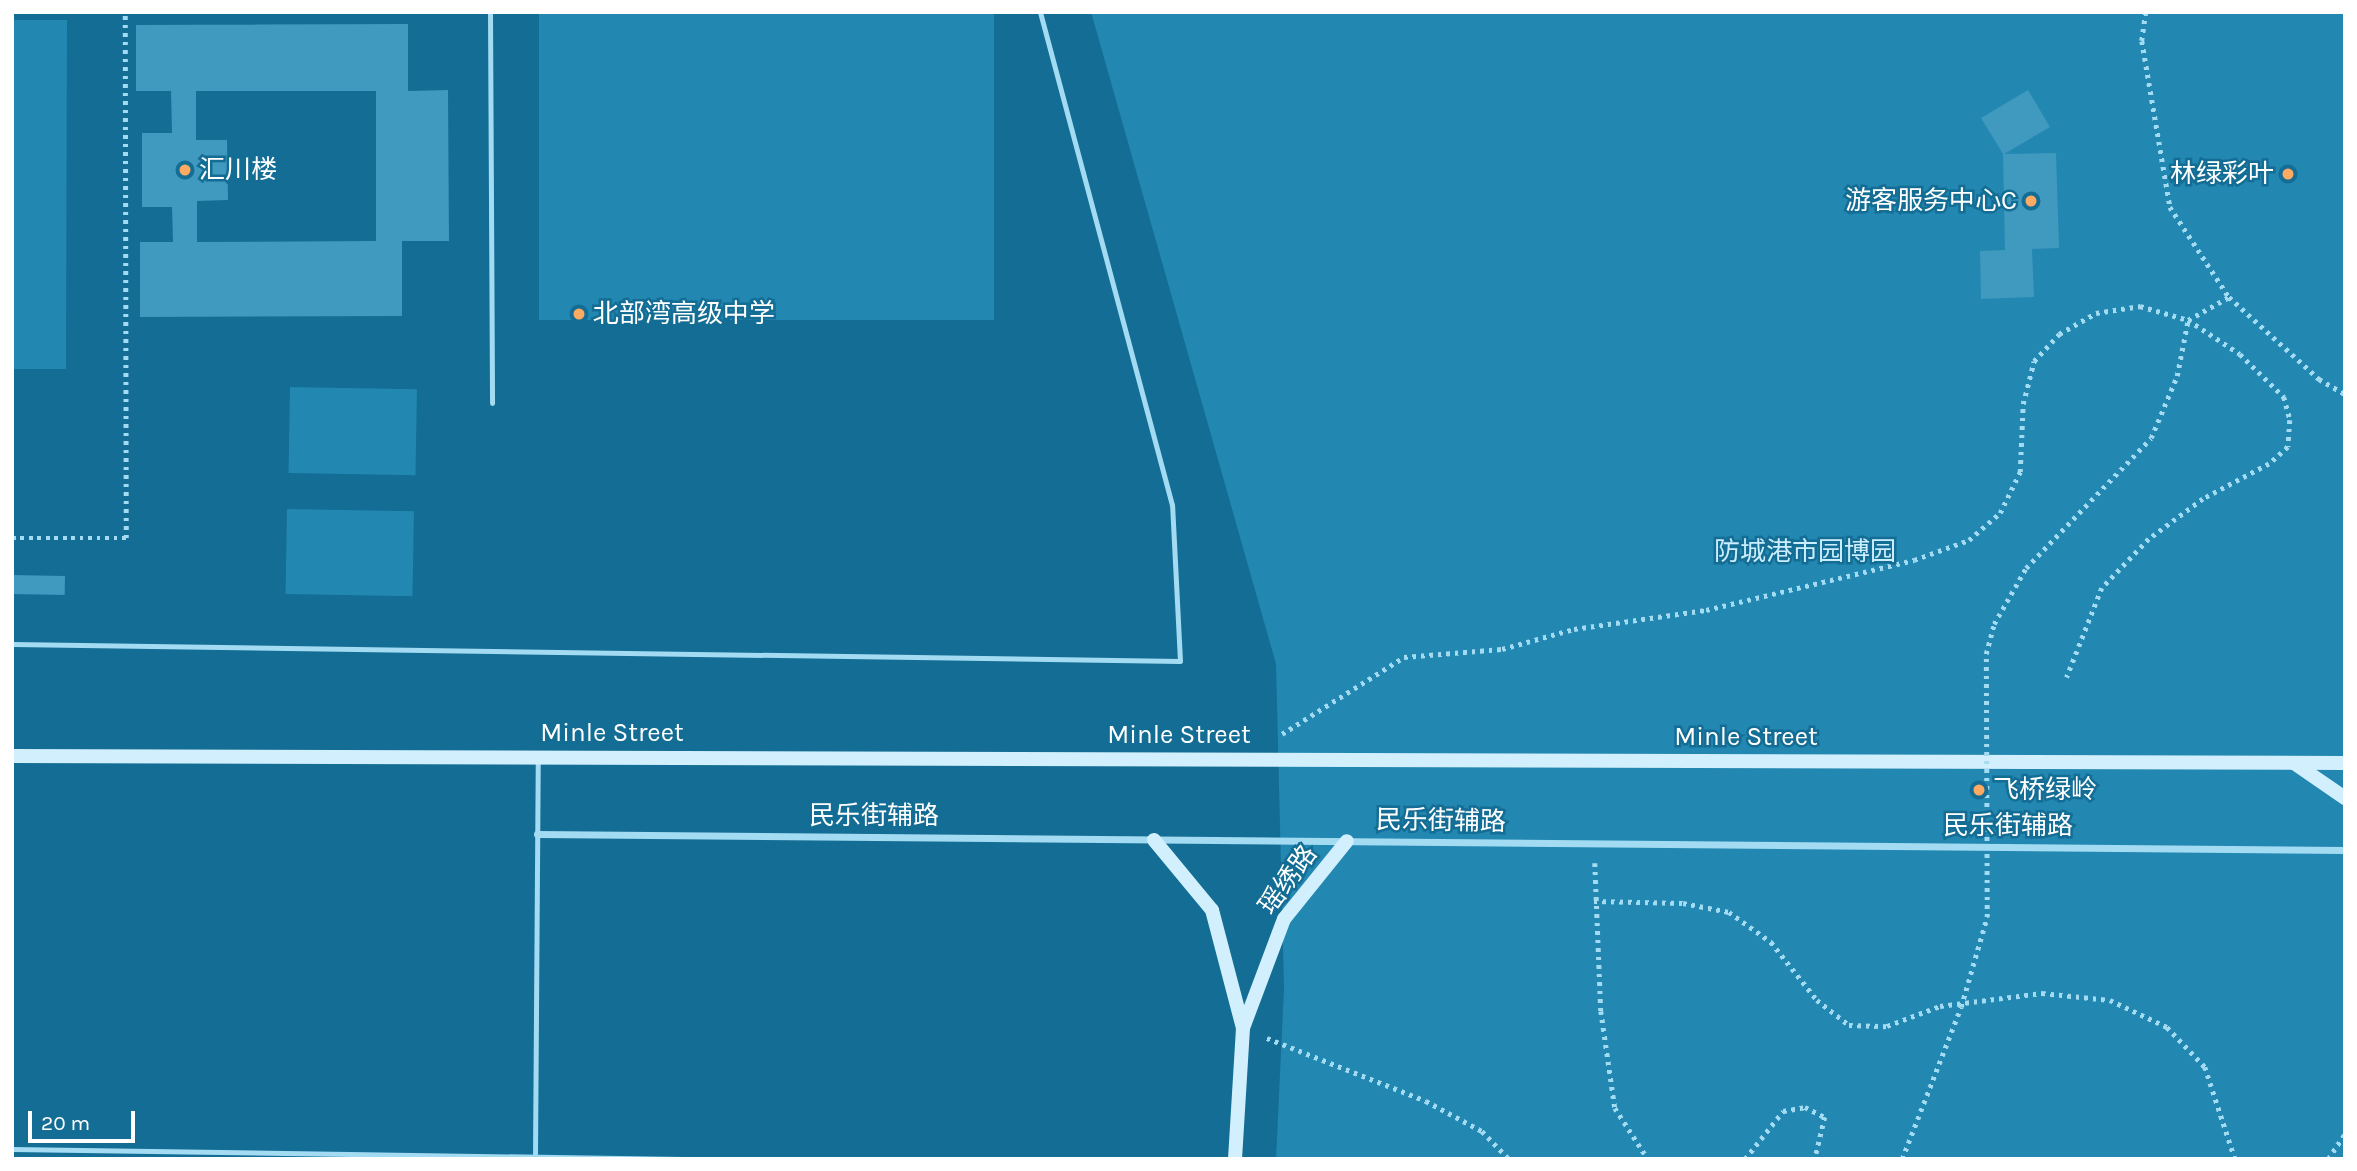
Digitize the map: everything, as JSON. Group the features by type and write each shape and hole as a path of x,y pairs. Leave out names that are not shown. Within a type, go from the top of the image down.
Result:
{"street":[{"name":"Minle Street","path":"12,756 2345,763"},
{"path":"2294,763 2345,798"},
{"name":"民乐街辅路","path":"537,834 2345,850"},
{"name":"瑶绣路","path":"1154,840 1212,910 1243,1028"},
{"name":"瑶绣路","path":"1236,1159 1243,1028 1284,919 1347,841"}],"lane":[{"path":"490,12 492,402"},
{"path":"12,645 1181,661 1172,505 1040,12"},
{"path":"535,1158 538,758"},
{"path":"12,1149 684,1159"}],"path":[{"path":"12,538 126,538 125,12"},
{"path":"2146,12 2142,41 2170,207 2229,297 2319,379 2345,394"},
{"path":"2188,320 2229,297"},
{"path":"1241,759 1404,657 1502,649 1574,629 1706,610 1913,560 1969,541 2000,513 2020,472 2023,404 2034,362 2059,334 2096,313 2140,306 2188,320 2240,354 2284,397 2290,420 2288,447 2269,464 2203,499 2149,539 2102,588 2067,677"},
{"path":"1902,1159 1961,1007 1987,917 1986,654 1994,624 2026,568 2151,438 2178,376 2188,320"},
{"path":"1596,843 1594,901 1601,1011 1615,1108 1648,1159"},
{"path":"1594,901 1683,903 1729,912 1771,942 1817,1000 1849,1025 1887,1026 1940,1006 2042,993 2110,1000 2167,1027 2205,1068 2235,1159"},
{"path":"1243,1028 1426,1101 1482,1131 1509,1159"},
{"path":"1745,1159 1783,1111 1805,1107 1825,1117 1815,1159"},
{"path":"2328,1159 2345,1134"}],"green space":[{"path":"12,12 14,20 67,20 66,369 12,369"},
{"path":"539,12 994,12 994,320 539,320"},
{"name":"防城港市园博园","path":"1091,12 2345,12 2345,1159 1276,1159 1284,988 1276,664"},
{"path":"290,387 417,389 415,475 288,473"},
{"path":"287,509 414,511 412,596 286,594"}],"building":[{"name":"汇川楼","path":"408,24 408,91 448,90 449,241 402,241 402,316 140,317 140,242 173,242 172,207 142,207 142,133 172,133 171,91 136,91 136,25","holes":["196,91 376,91 376,241 197,242 197,201 228,200 227,140 196,140"]},
{"name":"游客服务中心C","path":"2028,90 2050,127 2004,154 2056,153 2059,248 2032,249 2034,297 1981,299 1980,251 2005,250 2003,154 1981,118"},
{"path":"12,575 65,576 65,595 12,594"}],"place":[{"name":"汇川楼","path":"185,170"},
{"name":"林绿彩叶","path":"2288,174"},
{"name":"游客服务中心C","path":"2031,201"},
{"name":"北部湾高级中学","path":"579,314"},
{"name":"飞桥绿岭","path":"1979,790"}]}
